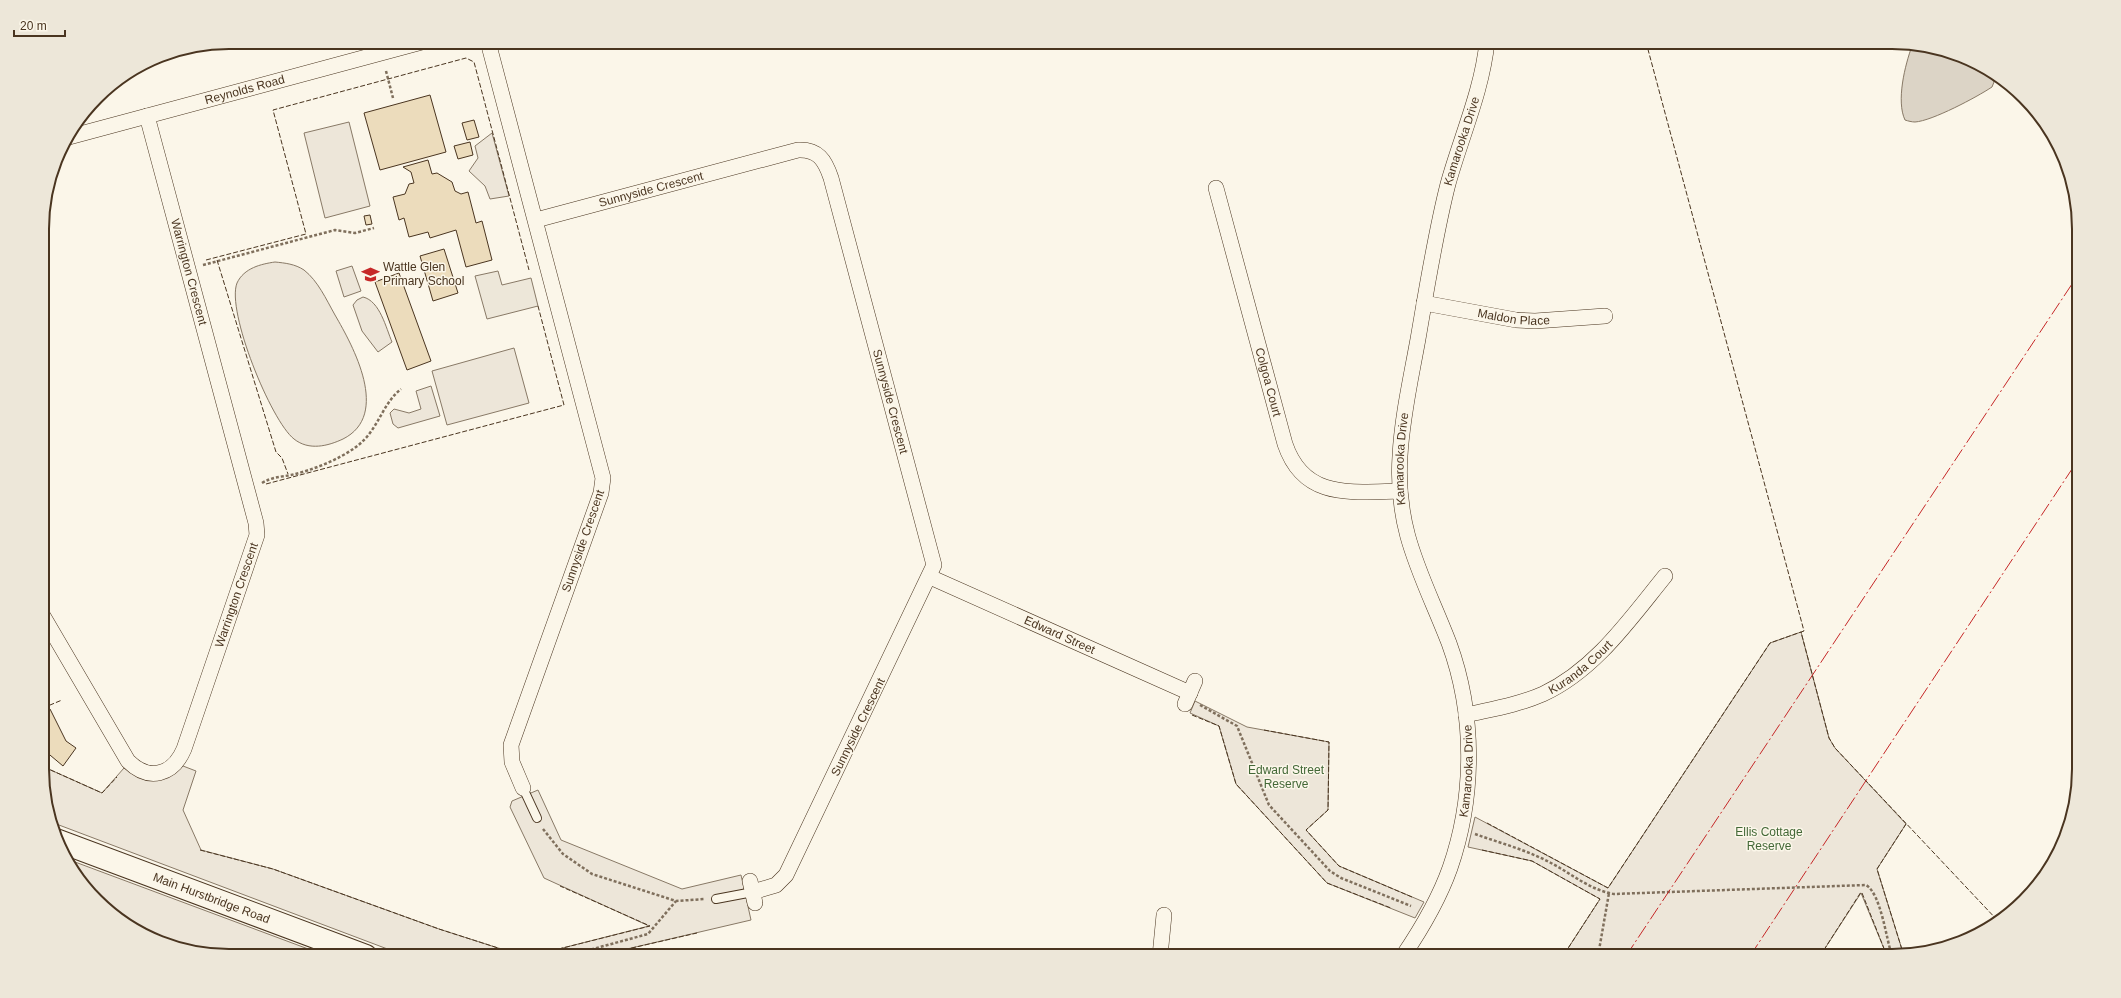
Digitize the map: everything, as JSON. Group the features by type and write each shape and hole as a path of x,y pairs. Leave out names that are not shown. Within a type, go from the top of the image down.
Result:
{"main road":[{"name":"Main Hurstbridge Road","path":"66,844 347,949"}],"street":[{"name":"Reynolds Road","path":"75,135 396,49"},
{"name":"Sunnyside Crescent","path":"488,49 536,220 599,459 603,483 601,494 511,745 512,762 523,788"},
{"name":"Kamarooka Drive","path":"1407,949 1437,900 1450,868 1461,830 1469,771 1466,715 1462,688 1450,646 1411,550 1401,506 1400,458 1402,430 1446,191 1477,93 1486,49"},
{"name":"Warrington Crescent","path":"49,626 128,761 143,771 156,773 162,772 174,766 184,749 257,535 252,507 147,116"},
{"name":"Sunnyside Crescent","path":"536,220 790,152 806,150 817,154 824,161 831,178 934,562 930,578 786,876 772,887 753,892"},
{"name":"Colgoa Court","path":"1216,188 1285,444 1292,461 1309,480 1330,489 1345,492 1400,491"},
{"name":"Maldon Place","path":"1424,304 1524,320 1605,316"},
{"name":"Kuranda Court","path":"1466,715 1531,698 1568,679 1588,663 1610,641 1665,576"},
{"name":"Edward Street","path":"930,578 1189,694"},
{"path":"1161,949 1164,915"}],"lane":[{"path":"523,788 537,818"},
{"path":"716,898 753,892"}],"path":[{"path":"386,71 393,98"},
{"path":"201,266 336,230 354,233 374,228"},
{"path":"260,484 271,478 289,476 315,467 354,448 374,430 390,400 401,389"},
{"path":"1189,694 1237,726 1269,805 1330,871 1341,878 1411,906"},
{"path":"537,818 552,843 578,866 592,874 676,901 716,898"},
{"path":"1461,830 1522,850 1550,862 1596,890 1609,893 1866,885 1874,893 1890,949"},
{"path":"1599,949 1609,893"},
{"path":"593,949 648,934 676,901"}],"green space":[{"path":"349,122 370,206 325,218 304,133"},
{"path":"492,133 509,196 490,199 485,186 469,171 478,158 475,146"},
{"path":"275,262 290,264 301,268 309,274 318,285 351,344 364,380 366,397 365,414 357,428 343,439 331,444 312,446 300,443 284,428 263,389 244,340 235,297 237,283 248,270 264,264"},
{"path":"352,266 361,291 344,297 336,271"},
{"path":"363,297 374,304 378,309 392,342 378,352 362,331 353,305 357,300"},
{"path":"514,348 529,403 447,425 432,371"},
{"path":"431,386 440,416 398,428 393,424 390,413 394,409 409,413 421,409 416,391"},
{"name":"Ellis Cottage Reserve","path":"1801,632 1829,738 1835,748 1906,824 1877,869 1902,949 1884,949 1861,893 1825,949 1568,949 1600,899 1532,861 1468,847 1475,817 1608,888 1770,643"},
{"name":"Edward Street Reserve","path":"1195,701 1247,727 1329,742 1328,810 1306,830 1339,866 1424,902 1415,918 1327,883 1236,784 1219,726 1190,713"},
{"path":"183,766 196,771 183,810 201,850 273,869 439,929 501,949 387,949 58,825 52,804 49,769 102,793 124,768 138,777 169,776"},
{"path":"538,790 561,840 682,889 741,875 751,920 627,949 559,949 649,926 544,878 510,807 512,801"},
{"path":"75,862 308,949 217,949 194,946 160,935 139,925 119,912 86,879"}],"shaded area":[{"path":"1911,50 1927,52 1961,63 1982,73 1993,80 1994,82 1992,87 1976,97 1932,118 1915,122 1905,120 1902,112 1901,93"},
{"path":"498,271 502,285 531,278 538,306 487,319 475,276"}],"building":[{"path":"430,95 446,152 380,170 364,113"},
{"path":"474,120 479,137 467,140 462,123"},
{"path":"470,142 473,155 458,159 454,146"},
{"path":"428,160 432,174 437,173 452,182 455,191 461,194 468,192 476,223 482,221 492,260 466,267 456,230 430,238 428,232 409,237 404,218 399,220 393,197 405,194 409,184 414,183 411,172 403,167"},
{"path":"370,215 372,224 366,225 364,216"},
{"path":"444,249 458,293 433,301 420,256"},
{"path":"399,273 431,361 407,370 375,282"},
{"path":"49,709 66,741 76,748 63,766 49,754"}],"fence":[{"path":"1648,49 1804,631 1801,632 1829,738 1835,748 1995,917"},
{"path":"206,260 306,234 273,110 466,58 474,62 529,270"},
{"path":"217,260 276,452 282,458 288,474"},
{"path":"266,484 564,405 538,306"},
{"path":"1487,823 1608,888 1770,643 1801,632"},
{"path":"49,705 62,700"},
{"path":"1192,715 1219,726 1236,784 1327,883 1391,908"},
{"path":"1264,730 1329,742 1328,810 1306,830 1339,866 1412,897"},
{"path":"49,769 102,793 117,777"},
{"path":"1902,949 1877,869 1906,824"},
{"path":"200,850 273,869 439,929 501,949"},
{"path":"1482,850 1532,861 1600,899 1568,949"},
{"path":"559,949 650,926 560,886"},
{"path":"1824,949 1861,892"},
{"path":"1862,893 1884,949"},
{"path":"627,949 697,933"}],"power":[{"path":"1631,949 2072,284"},
{"path":"1755,949 2072,469"}],"place":[{"name":"Wattle Glen Primary School","path":"370,274"}]}
